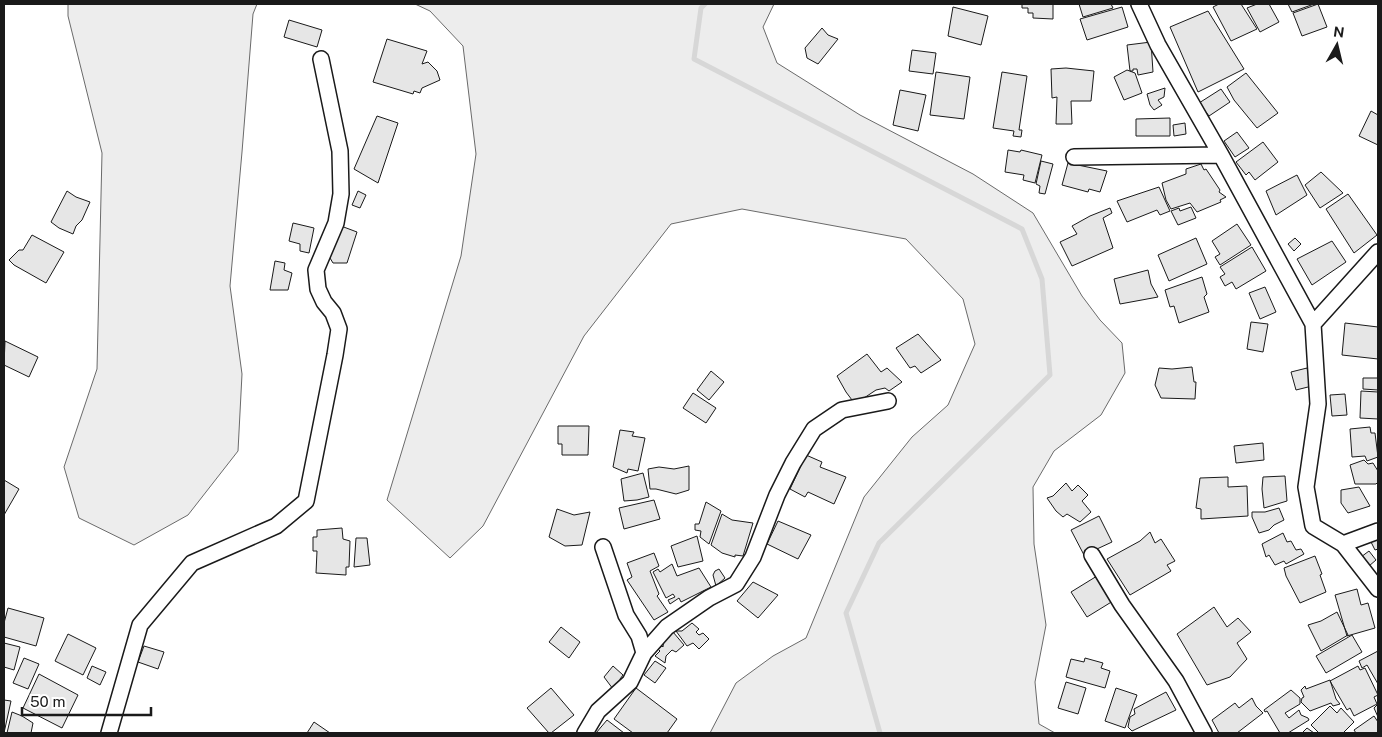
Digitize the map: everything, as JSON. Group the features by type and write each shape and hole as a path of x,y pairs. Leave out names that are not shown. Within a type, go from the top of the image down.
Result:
{"street":[{"path":"1139,4 1158,45 1221,155 1313,324 1318,404 1306,487 1313,526 1343,544 1378,589"},
{"path":"109,733 140,625 192,563 276,526 306,501 332,374 339,329 333,313 324,302 318,289 316,270 336,223 341,194 340,151 321,59"},
{"path":"1074,157 1221,155"},
{"path":"1313,324 1378,252"},
{"path":"585,733 598,711 630,682 644,653 667,627 709,598 736,584 753,557 777,495 793,463 814,429 842,410 888,401"},
{"path":"1343,544 1378,531"},
{"path":"603,547 626,615 639,636 644,653"},
{"path":"1092,555 1122,605 1176,682 1204,733"}],"shaded area":[{"path":"68,4 257,4 253,14 230,286 242,374 238,451 188,515 134,545 79,518 64,467 97,369 102,153 68,16"},
{"path":"415,4 774,4 763,27 777,63 860,115 973,174 1033,213 1082,296 1100,320 1122,343 1125,373 1101,415 1054,451 1033,487 1034,544 1046,625 1035,682 1039,724 1055,733 710,733 736,683 773,656 806,638 864,497 912,437 948,405 975,344 963,299 906,239 742,209 671,224 584,336 483,526 450,558 387,500 461,256 476,154 463,46 430,11"}],"building":[{"path":"1022,4 1053,4 1053,19 1033,18 1033,13 1028,13 1028,8 1022,8"},
{"path":"1079,4 1111,4 1113,8 1083,17"},
{"path":"1219,4 1241,4 1257,29 1231,41 1213,7"},
{"path":"1257,4 1269,4 1279,22 1260,32 1247,8"},
{"path":"1288,4 1314,4 1292,12"},
{"path":"1318,4 1327,27 1302,36 1293,13"},
{"path":"953,7 988,16 981,45 948,36"},
{"path":"1122,7 1128,27 1087,40 1080,19"},
{"path":"1208,11 1244,69 1198,92 1170,27"},
{"path":"289,20 322,30 317,47 284,37"},
{"path":"822,28 828,35 838,39 818,64 807,58 805,48"},
{"path":"387,39 427,51 422,64 428,62 437,71 440,80 422,88 420,93 414,91 413,94 373,82"},
{"path":"1151,42 1153,72 1138,75 1137,69 1130,71 1127,45"},
{"path":"912,50 936,53 933,74 909,71"},
{"path":"1066,68 1094,71 1091,101 1071,101 1072,124 1056,124 1057,97 1052,98 1051,69"},
{"path":"1127,70 1135,73 1142,93 1124,100 1114,77"},
{"path":"936,72 970,77 964,119 930,115"},
{"path":"1002,72 1027,76 1019,130 1022,130 1021,137 1013,136 1014,131 993,128"},
{"path":"1246,73 1278,113 1257,128 1234,100 1227,87"},
{"path":"1165,88 1164,97 1158,100 1162,105 1154,110 1150,105 1147,94"},
{"path":"1221,89 1230,102 1209,116 1199,103"},
{"path":"900,90 926,95 918,131 893,125"},
{"path":"1371,111 1378,115 1378,145 1359,136"},
{"path":"377,116 398,123 378,183 354,169"},
{"path":"1170,118 1170,136 1136,136 1136,119"},
{"path":"1185,123 1186,134 1174,136 1173,125"},
{"path":"1237,132 1249,148 1235,157 1224,141"},
{"path":"1263,142 1278,162 1255,180 1249,172 1246,175 1236,162"},
{"path":"1008,150 1020,152 1021,150 1042,155 1035,183 1023,180 1024,175 1005,172"},
{"path":"1041,161 1053,164 1045,194 1039,193 1040,186 1036,184"},
{"path":"1068,163 1107,171 1100,192 1089,189 1088,192 1062,185"},
{"path":"1201,164 1220,190 1219,192 1226,197 1220,200 1221,202 1197,212 1190,203 1171,209 1166,200 1162,183 1186,174 1186,169"},
{"path":"1321,172 1343,193 1320,208 1305,185"},
{"path":"1297,175 1307,195 1276,215 1266,191"},
{"path":"1159,187 1170,211 1160,215 1157,210 1127,222 1117,201"},
{"path":"67,191 76,197 90,202 73,234 51,222"},
{"path":"358,191 366,195 360,208 352,205"},
{"path":"1348,194 1377,235 1354,253 1326,209"},
{"path":"1191,207 1196,218 1178,225 1171,211 1179,208 1180,211"},
{"path":"1110,208 1112,213 1103,218 1113,248 1072,266 1060,242 1077,234 1072,226"},
{"path":"293,223 314,228 309,253 300,251 300,244 289,241"},
{"path":"1237,224 1251,245 1220,265 1215,257 1220,254 1212,241"},
{"path":"341,226 357,232 347,263 333,263 327,253"},
{"path":"32,235 64,252 46,283 14,265 9,260 19,250 23,250"},
{"path":"1196,238 1207,264 1169,281 1158,255"},
{"path":"1295,238 1301,244 1294,251 1288,244"},
{"path":"1332,241 1346,262 1312,285 1297,259"},
{"path":"1252,247 1266,271 1236,289 1232,282 1225,286 1220,277 1225,274 1220,267"},
{"path":"275,261 285,263 284,270 292,273 288,290 270,290"},
{"path":"1148,270 1151,284 1158,297 1120,304 1114,279"},
{"path":"1202,277 1207,294 1204,297 1209,312 1179,323 1174,306 1170,307 1165,290"},
{"path":"1265,287 1276,312 1260,319 1249,293"},
{"path":"1251,322 1268,324 1263,352 1247,349"},
{"path":"1345,323 1378,327 1378,359 1342,355"},
{"path":"918,334 941,360 921,373 915,366 910,368 896,348"},
{"path":"5,341 38,357 29,377 4,365"},
{"path":"867,354 881,372 887,368 902,382 889,391 885,388 876,390 855,404 837,376"},
{"path":"1192,367 1194,382 1196,382 1195,399 1161,398 1155,385 1159,368"},
{"path":"1307,368 1312,386 1296,390 1291,372"},
{"path":"711,371 724,382 709,400 697,390"},
{"path":"1363,378 1378,378 1378,390 1363,389"},
{"path":"1361,391 1378,392 1378,419 1360,418"},
{"path":"693,393 716,408 706,423 683,408"},
{"path":"1345,394 1347,415 1332,416 1330,395"},
{"path":"558,426 589,426 588,455 562,455 562,444 558,444"},
{"path":"1370,427 1371,433 1375,433 1378,457 1367,461 1365,456 1352,457 1350,429"},
{"path":"620,430 634,432 632,436 645,438 638,471 628,469 627,473 613,467"},
{"path":"1263,443 1264,460 1236,463 1234,446"},
{"path":"806,455 822,462 820,467 846,477 834,504 808,492 805,497 790,489"},
{"path":"1364,460 1368,464 1373,463 1378,471 1378,482 1376,484 1355,484 1350,465"},
{"path":"689,466 689,490 676,494 650,489 648,469 659,467 674,469"},
{"path":"643,473 649,497 624,501 621,479"},
{"path":"1285,476 1287,501 1264,508 1263,477"},
{"path":"1228,477 1228,487 1247,486 1248,516 1201,519 1201,509 1196,508 1200,478"},
{"path":"4,480 19,489 4,515"},
{"path":"1066,483 1072,491 1078,485 1088,495 1082,501 1091,512 1080,522 1067,514 1063,517 1047,498 1053,496"},
{"path":"1359,487 1370,506 1348,513 1341,503 1341,490"},
{"path":"654,500 660,519 624,529 619,508"},
{"path":"706,502 721,511 709,544 700,537 701,531 695,530 695,524 699,524"},
{"path":"1279,508 1284,520 1269,530 1259,533 1252,517 1252,512 1265,512"},
{"path":"557,509 574,515 590,512 582,545 565,546 549,537"},
{"path":"722,514 732,520 753,523 743,556 735,555 735,557 722,553 711,545"},
{"path":"1099,516 1112,542 1084,555 1071,530"},
{"path":"778,521 811,535 798,559 767,544"},
{"path":"342,528 343,539 350,541 349,567 346,567 346,575 316,573 317,551 313,551 313,537 317,537 317,530"},
{"path":"1150,532 1155,543 1161,539 1175,561 1167,565 1171,571 1130,595 1107,559 1140,541"},
{"path":"1283,533 1287,542 1291,541 1296,550 1301,549 1304,554 1286,564 1284,561 1275,565 1269,555 1266,557 1262,544"},
{"path":"697,536 703,561 678,567 671,546"},
{"path":"356,538 367,538 370,565 354,567"},
{"path":"1378,539 1378,549 1375,550 1371,542"},
{"path":"1369,551 1376,560 1369,566 1361,557"},
{"path":"654,553 659,566 650,571 659,594 657,596 668,612 654,620 627,580 632,577 627,563"},
{"path":"1315,556 1326,592 1300,603 1286,576 1284,568"},
{"path":"672,564 677,576 699,568 711,587 681,602 679,598 670,604 668,600 675,597 673,594 666,598 653,572 658,569 660,572"},
{"path":"719,569 725,578 716,586 713,575"},
{"path":"1097,576 1113,601 1087,617 1071,592"},
{"path":"753,582 778,595 758,618 737,601"},
{"path":"1357,589 1361,605 1368,603 1375,628 1347,636 1335,595"},
{"path":"1214,607 1227,627 1238,618 1251,632 1237,643 1247,659 1230,677 1207,685 1177,634"},
{"path":"8,608 44,618 36,646 4,637 4,623"},
{"path":"1337,612 1348,635 1321,651 1308,625 1321,621"},
{"path":"692,623 699,629 696,632 699,635 703,633 709,639 699,649 693,643 687,646 676,631 682,631"},
{"path":"561,627 580,642 569,658 549,642"},
{"path":"673,632 684,645 676,652 672,650 666,656 665,663 655,656 660,651 658,649 663,647 664,637"},
{"path":"68,634 96,648 83,675 55,661"},
{"path":"1352,635 1362,652 1326,673 1316,656"},
{"path":"4,643 20,647 14,670 4,667"},
{"path":"144,646 164,652 158,669 138,662"},
{"path":"1378,651 1378,684 1367,665 1362,668 1359,661"},
{"path":"24,658 39,664 28,689 13,683"},
{"path":"1085,658 1103,663 1101,668 1110,671 1105,688 1066,677 1071,659 1084,662"},
{"path":"655,661 666,668 655,683 644,675"},
{"path":"92,666 106,672 100,685 87,678"},
{"path":"613,666 623,675 620,679 622,684 613,689 604,677"},
{"path":"1358,666 1360,670 1365,668 1378,695 1374,697 1377,704 1354,716 1350,708 1347,710 1330,681"},
{"path":"39,674 78,695 62,728 23,708"},
{"path":"1330,680 1336,699 1340,704 1333,706 1331,703 1310,711 1301,702 1304,697 1301,690 1305,686 1306,689"},
{"path":"1066,682 1086,688 1078,714 1058,708"},
{"path":"551,688 574,715 549,733 527,708"},
{"path":"636,688 677,719 667,733 633,733 614,719"},
{"path":"1116,688 1137,695 1125,728 1105,721"},
{"path":"1291,690 1300,698 1300,704 1285,713 1289,718 1299,710 1301,715 1309,720 1288,733 1280,733 1267,711 1265,712 1264,710"},
{"path":"1166,692 1176,710 1132,731 1128,727 1130,717 1135,714 1134,709"},
{"path":"1252,698 1256,706 1263,713 1237,733 1219,733 1212,720 1235,703 1239,708"},
{"path":"4,700 11,701 4,733"},
{"path":"1378,704 1378,717 1374,708"},
{"path":"1330,706 1337,713 1341,708 1354,722 1343,733 1319,733 1311,725"},
{"path":"12,712 33,723 31,733 7,733"},
{"path":"1374,716 1378,722 1378,733 1356,733 1354,730"},
{"path":"607,720 624,733 596,733"},
{"path":"314,722 330,733 307,733"},
{"path":"1307,728 1314,733 1302,733"}],"waterway":[{"path":"705,4 701,8 694,59 1022,229 1042,279 1050,375 879,543 846,613 880,733"}]}
